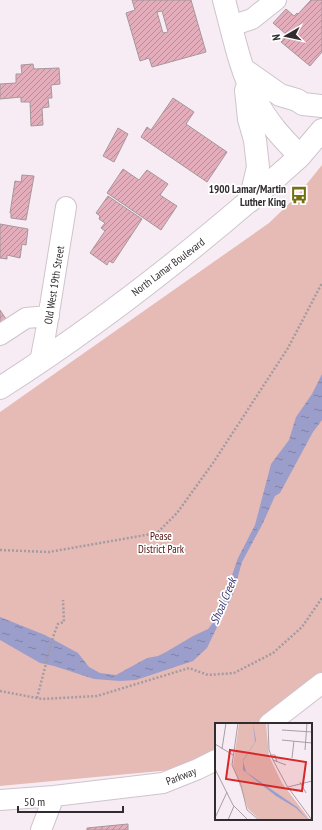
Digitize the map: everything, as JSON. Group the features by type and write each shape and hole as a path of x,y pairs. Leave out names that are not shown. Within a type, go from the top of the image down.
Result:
{"main road":[{"path":"224,0 243,69 256,100 274,129 300,156"},
{"path":"243,69 280,95 297,100 303,104 322,106"},
{"path":"243,69 249,119 255,140 258,167 250,201"},
{"name":"North Lamar Boulevard","path":"0,388 40,362 196,246 250,201 300,156 322,130"}],"street":[{"path":"231,26 252,19 276,0"},
{"name":"Old West 19th Street","path":"40,362 49,316 66,207"},
{"path":"0,335 26,318 49,316"},
{"path":"270,723 322,682"},
{"name":"Parkway","path":"0,800 54,796 163,783 215,760"},
{"path":"41,830 54,796"}],"path":[{"path":"0,550 49,552 157,533 177,513 213,463 288,348 322,283"},
{"path":"0,691 42,699 97,696 189,668 208,675 234,673 273,653 302,627 322,598"},
{"path":"37,698 53,637 58,624 64,622 63,600"}],"green space":[{"name":"Pease District Park","path":"322,165 322,672 257,723 215,723 215,751 171,770 0,786 0,412 269,223 297,196"}],"water":[{"name":"Shoal Creek","path":"322,374 322,420 313,432 280,493 275,496 263,523 242,562 233,594 207,648 193,661 136,680 120,681 94,679 40,663 0,640 0,617 45,635 78,653 89,667 100,673 116,675 147,658 158,656 166,652 208,629 217,618 238,558 255,525 271,464 289,440 296,417 312,394"}],"building":[{"path":"132,0 191,0 206,52 152,67 149,58 140,61 126,13 135,10","holes":["162,11 168,32 163,33 157,12"]},
{"path":"311,0 322,0 322,52 310,66 281,42 287,35 273,23 286,9 294,16 297,13 298,14"},
{"path":"33,64 34,69 59,68 60,84 51,85 52,98 48,98 49,107 42,108 43,125 31,126 30,102 21,102 21,97 0,99 0,84 16,83 16,74 22,74 21,65"},
{"path":"173,98 194,112 186,124 227,152 207,182 141,137 147,127 151,130"},
{"path":"118,128 128,134 114,162 103,156"},
{"path":"123,169 139,180 147,170 168,184 160,195 177,206 161,230 107,193"},
{"path":"22,175 34,176 26,220 11,218 10,213 15,181 21,182"},
{"path":"108,196 142,219 113,263 109,261 107,265 90,253 105,231 101,228 105,223 99,219 100,216 96,213"},
{"path":"0,224 28,229 26,245 22,244 20,258 7,255 7,259 0,258"},
{"path":"0,310 10,325 0,331"},
{"path":"128,824 128,830 87,830 87,828"}],"place":[{"name":"1900 Lamar/Martin Luther King","path":"299,195"}]}
